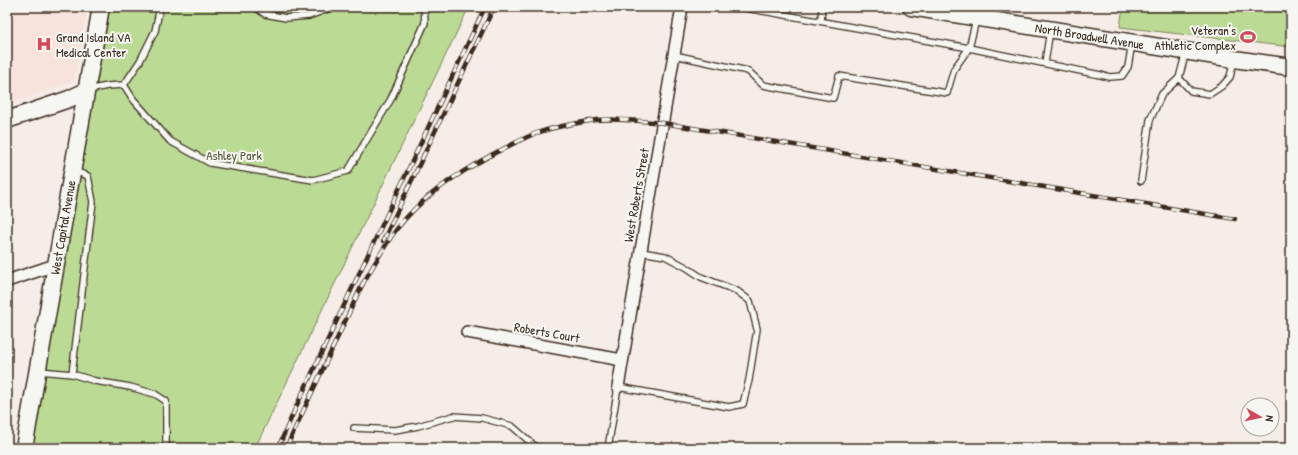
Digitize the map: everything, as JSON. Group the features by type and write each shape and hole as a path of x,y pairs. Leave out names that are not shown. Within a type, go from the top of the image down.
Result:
{"main road":[{"name":"West Capital Avenue","path":"24,448 100,7"},
{"name":"North Broadwell Avenue","path":"911,7 1186,52 1291,67"},
{"path":"7,120 69,99 86,91"}],"street":[{"name":"West Roberts Street","path":"618,387 682,7"},
{"path":"7,281 55,265"},
{"name":"Roberts Court","path":"467,332 622,360"}],"lane":[{"path":"124,85 140,62 155,31 160,7"},
{"path":"255,7 265,14 286,18 308,16 333,7"},
{"path":"124,85 133,99 170,141 210,163 313,180 348,171 391,99 424,23 424,7"},
{"path":"740,7 969,48 1110,77 1122,76 1128,67 1132,43"},
{"path":"821,21 822,7"},
{"path":"674,55 748,71 763,85 833,98 839,76 948,93 954,69 969,48 976,18"},
{"path":"1045,63 1050,30"},
{"path":"1141,181 1150,120 1162,94 1179,78 1186,52"},
{"path":"1179,78 1190,91 1210,94 1222,86 1230,77 1234,59"},
{"path":"86,91 107,86 124,85"},
{"path":"72,170 88,176 93,202 72,374"},
{"path":"608,448 618,387 729,407 743,404 749,380 757,330 750,301 737,291 701,277 665,256 641,252"},
{"path":"37,371 72,374 95,381 130,387 155,394 166,402 166,448"},
{"path":"354,428 395,430 418,426 453,416 482,418 512,426 537,448"}],"shaded area":[{"name":"Grand Island VA Medical Center","path":"7,7 88,7 74,81 7,105"}],"green space":[{"name":"Ashley Park","path":"110,7 469,7 255,448 32,448"},
{"name":"Veteran's Athletic Complex","path":"1123,7 1291,7 1291,47 1120,27"}],"railway":[{"path":"278,448 485,7"},
{"path":"383,241 494,7"},
{"path":"361,287 382,251 406,218 428,197 453,178 493,154 534,134 557,127 604,119 663,123 1235,219"},
{"path":"286,448 363,283"}],"place":[{"name":"Veteran's Athletic Complex","path":"1248,37"},
{"name":"Grand Island VA Medical Center","path":"44,44"}]}
